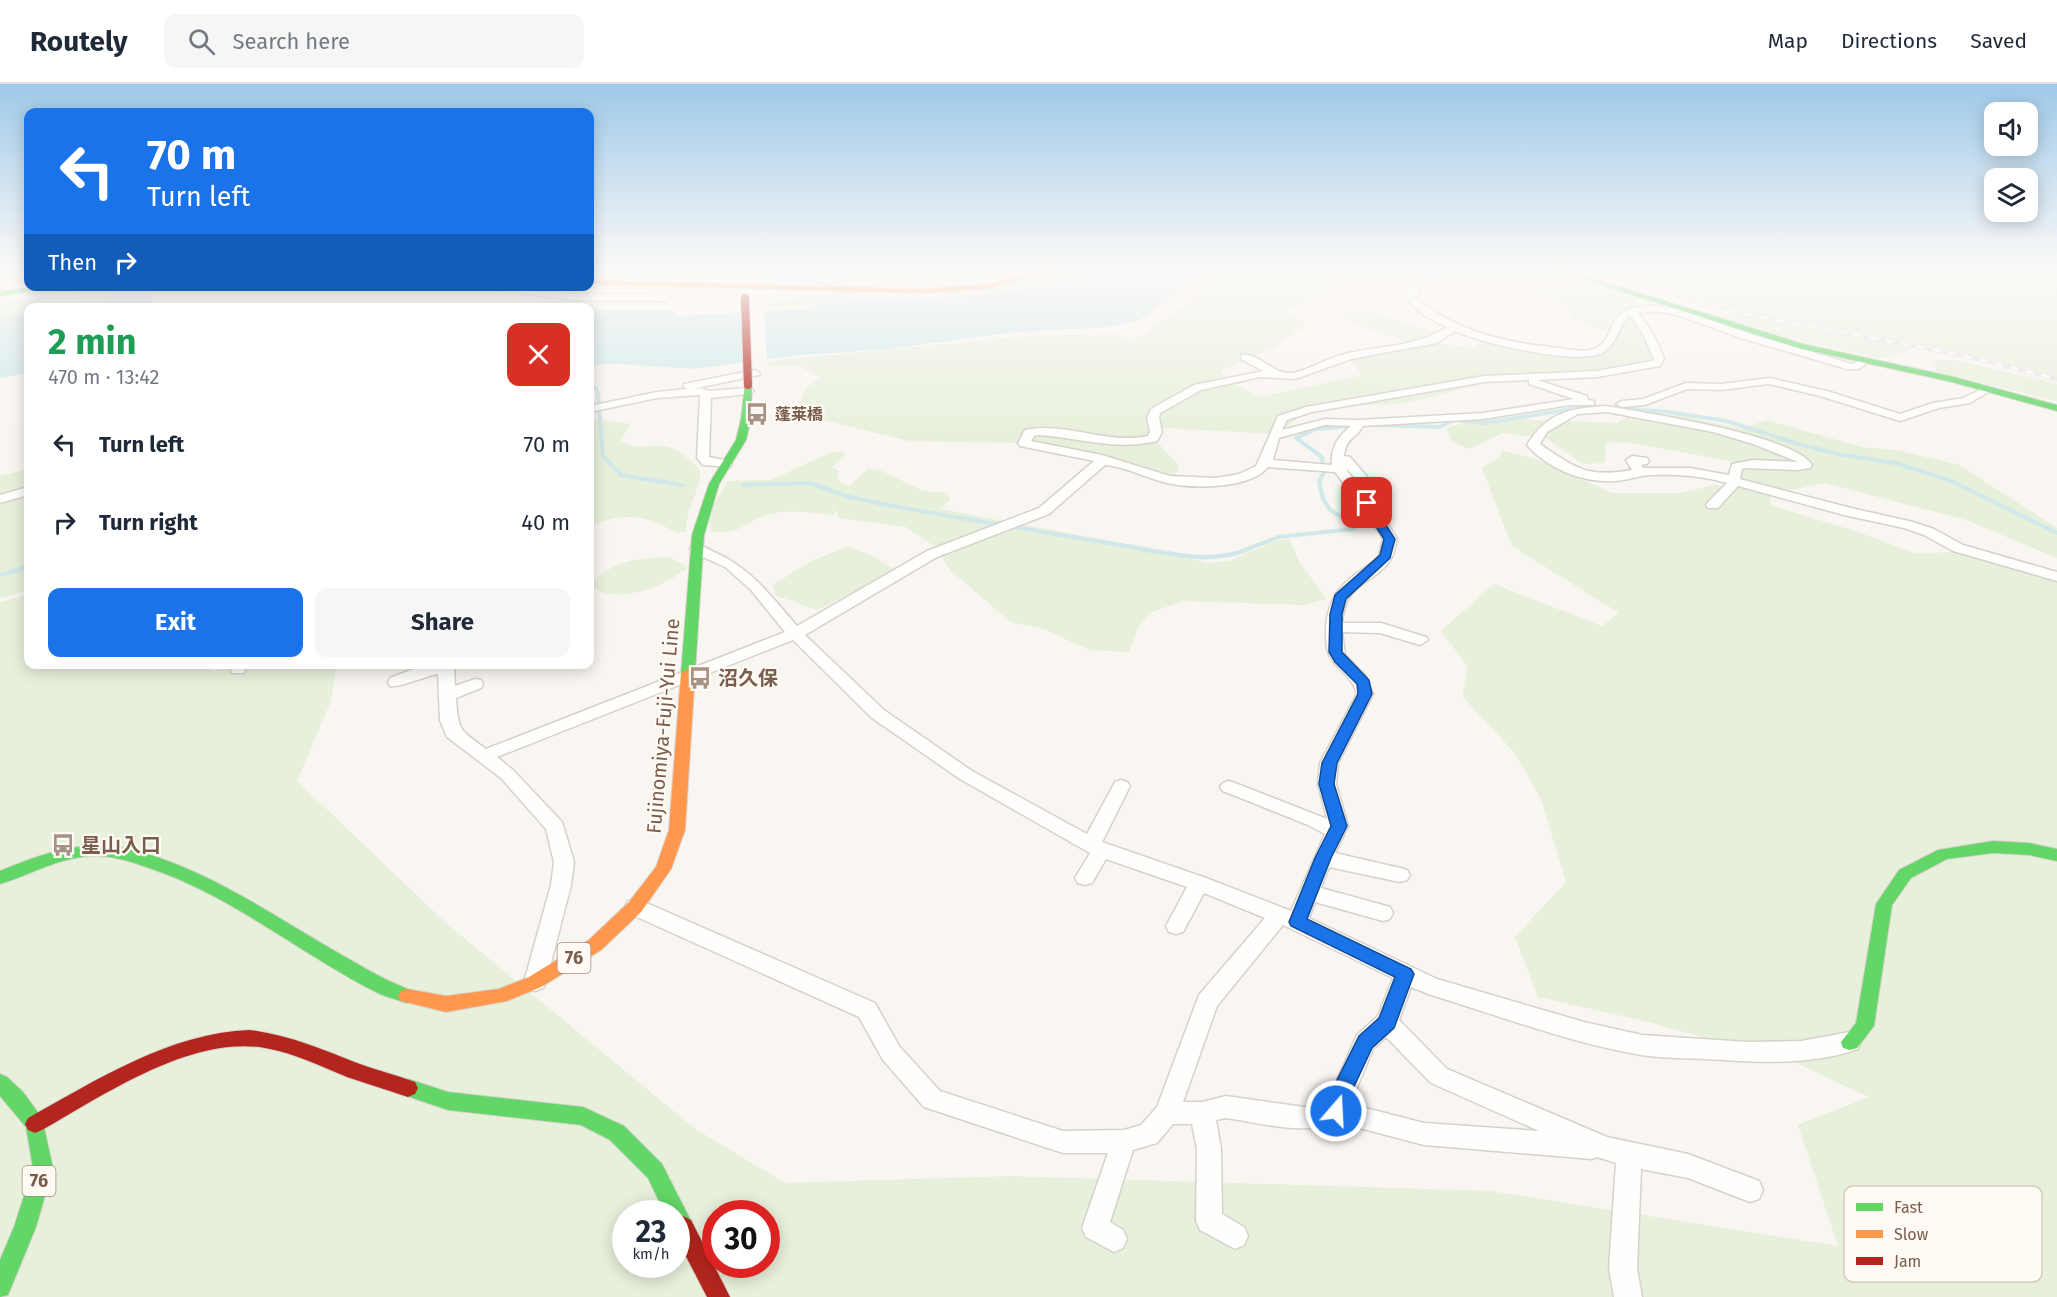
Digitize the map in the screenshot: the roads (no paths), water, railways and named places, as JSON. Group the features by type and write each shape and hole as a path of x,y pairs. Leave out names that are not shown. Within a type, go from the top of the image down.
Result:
{"main road":[{"name":"76","path":"746,328 750,383"},
{"path":"1742,328 1801,346 1988,389 2057,408"},
{"name":"Fujinomiya-Fuji-Yui Line","path":"0,878 21,868 76,852 110,851 176,870 225,894 344,965 402,995 446,1004 501,996 535,982 595,945 635,907 663,869 677,830 697,549 705,507 726,464 741,440 750,383"},
{"path":"1850,1042 1865,1026 1884,904 1905,874 1944,854 1993,846 2029,849 2057,855"},
{"path":"35,1124 134,1071 199,1044 249,1038 296,1047 359,1072 448,1101 583,1116 617,1133 655,1171 719,1297"},
{"name":"76","path":"0,1083 16,1098 35,1124 43,1167 25,1227 0,1287"}],"street":[{"path":"1454,328 1433,341 1346,357 1295,376 1260,374 1198,387 1155,411 1153,418 1156,432 1153,438 1143,442 1126,443 1039,431 1029,433 1024,443 1098,458 1170,480 1240,478 1256,472 1265,463 1272,449 1273,436 1282,418 1325,405 1356,402 1484,379 1597,374 1656,364 1659,359 1656,348 1646,328"},
{"path":"1460,328 1496,342 1559,351 1598,351 1606,345 1614,328"},
{"path":"1722,328 1848,366 1855,367 1864,361"},
{"path":"1245,357 1277,375"},
{"path":"1521,378 1604,406"},
{"path":"1988,389 1966,401 1938,405 1900,418 1823,393 1769,381 1721,387 1686,386 1634,405 1604,406 1575,411 1542,430 1533,445 1569,470 1583,475 1614,477 1641,467 1688,467 1849,512 1908,525 1929,532 1958,548 2057,577"},
{"path":"594,408 680,392 701,391 706,394 750,383"},
{"path":"626,402 628,399 657,392 750,383"},
{"path":"706,394 703,458 707,462 726,464"},
{"path":"1273,436 1325,422 1357,425 1483,416 1570,402 1653,416 1754,440 1790,453 1803,460 1806,465 1742,465 1736,467 1732,489 1713,505"},
{"path":"635,907 867,1010 891,1053 932,1099 1063,1142 1124,1141 1148,1134 1167,1113 1207,1002 1309,893 1339,826 1327,784 1329,763 1365,694 1364,683 1340,660 1335,652 1340,597 1385,556 1390,539 1340,462 1341,440 1357,425"},
{"path":"484,756 795,634 932,554 1044,511 1102,461"},
{"path":"1265,463 1317,467 1340,462 1362,478"},
{"path":"0,499 24,492"},
{"path":"697,549 729,564 756,587 795,634 878,714 966,775 1096,847 1288,918 1431,986 1562,1025 1642,1045 1748,1052 1801,1051 1850,1042"},
{"path":"1336,627 1381,628 1420,640"},
{"path":"396,682 416,673 433,669"},
{"path":"446,669 447,696 453,733 507,774 555,827 564,862 561,885 535,982"},
{"path":"447,696 475,684"},
{"path":"1085,878 1121,786"},
{"path":"1229,787 1315,820 1336,832"},
{"path":"1323,858 1401,875"},
{"path":"1176,926 1198,883"},
{"path":"1309,893 1383,913"},
{"path":"1336,1111 1341,1092 1365,1042 1387,1022 1405,974"},
{"path":"1387,1022 1439,1076 1617,1151"},
{"path":"1167,1113 1202,1113 1226,1107 1304,1118 1324,1116 1336,1111 1424,1134 1617,1151 1688,1166 1750,1190"},
{"path":"1202,1113 1209,1149 1209,1221 1235,1236"},
{"path":"1114,1239 1095,1228 1124,1141"},
{"path":"1617,1151 1623,1268 1628,1297"}],"water":[{"path":"0,328 24,328 24,374 0,378"},
{"path":"594,328 1098,328 1015,332 881,350 800,355 695,369 594,365"}],"waterway":[{"path":"594,387 599,395"},
{"path":"598,394 603,456 621,475 682,485"},
{"path":"1377,425 1440,427 1454,420 1485,423 1590,406 1669,412 1726,421 1795,443 1842,455 1895,463 1949,480 2057,533"},
{"path":"1245,550 1279,537 1353,529 1354,525 1330,510 1323,499 1319,482 1324,472 1322,457 1296,438 1316,429 1353,426"},
{"path":"743,485 810,483 846,496 882,504 1000,525"},
{"path":"1009,526 1150,550"},
{"path":"1141,549 1195,557 1235,554 1249,549"},
{"path":"0,575 24,568"}],"railway":[{"path":"1817,328 1957,354 2057,379"}],"place":[{"name":"蓬莱橋","path":"757,414"},
{"name":"沼久保","path":"700,678"},
{"name":"星山入口","path":"63,845"}]}
